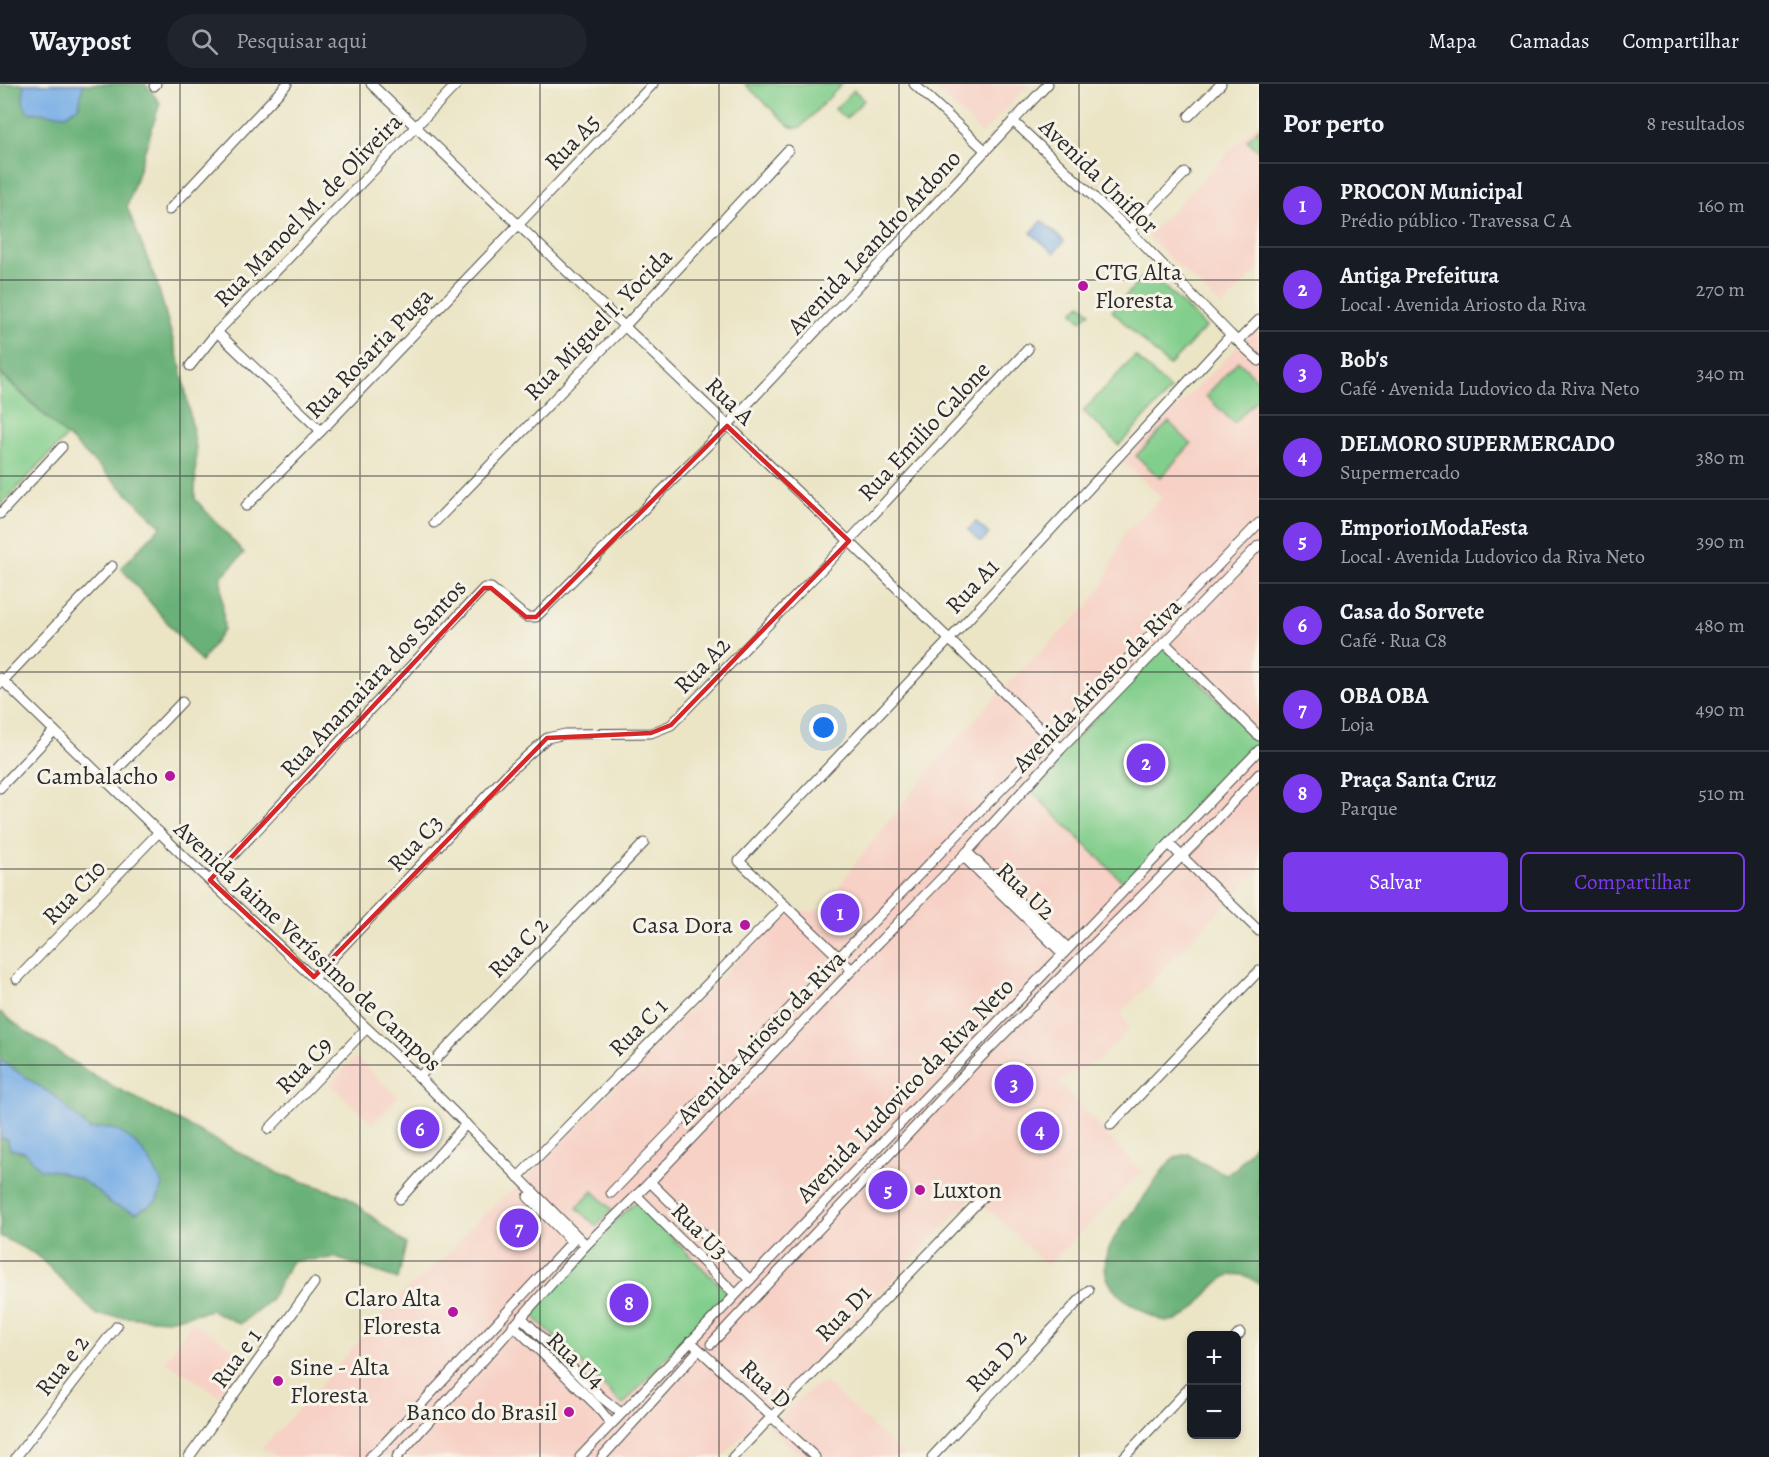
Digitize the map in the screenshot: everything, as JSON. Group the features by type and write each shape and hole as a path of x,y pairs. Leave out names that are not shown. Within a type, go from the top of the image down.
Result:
{"street":[{"path":"169,210 287,84"},
{"name":"Rua A","path":"371,84 849,541 1061,748"},
{"name":"Rua Manoel M. de Oliveira","path":"190,366 217,332 457,84"},
{"name":"Rua A5","path":"518,226 653,84"},
{"path":"914,84 986,151"},
{"name":"Avenida Leandro Ardono","path":"727,426 1048,84"},
{"path":"1190,116 1221,84"},
{"name":"Avenida Uniflor","path":"1013,121 1129,230 1259,361"},
{"name":"Rua Miguel I. Yocida","path":"434,523 624,327 788,150"},
{"path":"1129,230 1185,172"},
{"name":"Rua Rosaria Puga","path":"246,506 518,226"},
{"name":"Rua A1","path":"785,905 739,861 1234,338 1259,320"},
{"path":"217,332 321,431"},
{"name":"Rua Emilio Calone","path":"849,541 1028,349"},
{"name":"Rua Anamaiara dos Santos","path":"210,880 484,588 491,588 526,617 536,617 727,426"},
{"path":"0,514 62,447"},
{"path":"611,1193 1259,523"},
{"name":"Rua A2","path":"546,738 565,734 651,733 671,725 849,541"},
{"name":"Avenida Ariosto da Riva","path":"397,1457 586,1245 650,1182 965,854 1061,748 1259,545"},
{"path":"1,681 112,566"},
{"path":"1164,642 1259,736"},
{"name":"Avenida Jaime Veríssimo de Campos","path":"1,681 419,1077 586,1245"},
{"path":"106,780 182,702"},
{"path":"0,788 54,731"},
{"name":"Rua C3","path":"314,977 508,773 546,738"},
{"name":"Avenida Ludovico da Riva Neto","path":"580,1457 1259,750"},
{"path":"711,1344 975,1062 1182,856 1259,774"},
{"name":"Rua C10","path":"17,979 159,832"},
{"name":"Rua C 2","path":"419,1077 644,843"},
{"path":"1170,845 1259,931"},
{"name":"Rua U2","path":"965,854 1065,951"},
{"path":"785,905 852,970"},
{"name":"Rua C 1","path":"518,1177 785,905"},
{"path":"1111,1125 1259,970"},
{"name":"Rua C9","path":"270,1129 366,1029"},
{"path":"400,1200 466,1124"},
{"name":"Rua U3","path":"650,1182 750,1280"},
{"name":"Rua U3","path":"636,1195 735,1294"},
{"path":"370,1457 572,1242 528,1197"},
{"name":"Rua D1","path":"733,1457 983,1197"},
{"name":"Rua e 1","path":"189,1457 314,1282"},
{"name":"Rua D 2","path":"932,1457 1089,1290"},
{"name":"Rua U4","path":"521,1317 601,1397 621,1413"},
{"name":"Rua U4","path":"513,1325 597,1406 611,1424"},
{"name":"Rua e 2","path":"15,1457 117,1326"},
{"name":"Rua D","path":"690,1341 815,1457"},
{"path":"602,1457 696,1353"},
{"path":"561,1371 570,1364"},
{"path":"1124,1457 1187,1389"}],"highlighted area":[{"path":"727,426 849,541 671,725 651,733 547,738 314,977 210,880 484,588 491,588 526,617 536,617"}],"shaded area":[{"path":"931,84 1029,84 982,134"},
{"path":"1259,122 1259,268 1222,307 1147,236"},
{"path":"1259,325 1259,870 1121,1013 1129,1028 1102,1058 1058,1082 1141,1172 1047,1266 1001,1220 987,1210 977,1192 722,1457 277,1457 262,1448 392,1303 446,1256 475,1222 529,1176 783,914 825,909 848,873 939,758 1011,680 1089,605 1104,583 1125,532 1162,498 1123,462"},
{"path":"356,1057 398,1097 373,1124 330,1084"},
{"path":"192,1322 247,1357 219,1396 165,1361"},
{"path":"825,1382 905,1457 802,1457 770,1427 813,1386"}],"green space":[{"path":"2,84 145,84 160,103 127,207 157,283 182,372 196,448 195,499 244,553 221,577 224,629 201,662 121,568 161,526 0,372 0,86"},
{"path":"745,84 842,84 801,127 795,128 789,126"},
{"path":"854,90 864,100 846,119 835,109"},
{"path":"1259,128 1259,151 1247,140"},
{"path":"1148,271 1206,327 1169,366 1112,311"},
{"path":"1081,304 1090,312 1081,321 1073,312"},
{"path":"1135,356 1171,390 1119,445 1083,411"},
{"path":"1238,361 1259,381 1259,397 1234,423 1206,396"},
{"path":"0,374 67,436 0,506"},
{"path":"1169,422 1191,444 1160,478 1136,456"},
{"path":"1164,646 1259,741 1259,745 1126,885 1028,788"},
{"path":"0,1012 96,1077 280,1174 346,1196 406,1244 398,1279 336,1258 292,1261 270,1300 240,1324 211,1310 167,1320 97,1315 37,1255 0,1236"},
{"path":"1259,1138 1259,1284 1244,1276 1231,1275 1211,1290 1192,1311 1181,1318 1168,1321 1151,1315 1118,1293 1108,1280 1105,1267 1108,1253 1123,1225 1167,1166 1175,1158 1189,1154 1200,1162 1226,1174 1235,1170"},
{"path":"593,1191 612,1210 596,1226 577,1208"},
{"path":"636,1202 727,1292 623,1405 531,1314 589,1244"}],"water":[{"path":"24,84 83,84 79,106 66,115 28,112 23,102"},
{"path":"1042,221 1064,241 1054,253 1031,233"},
{"path":"976,522 989,534 981,542 968,530"},
{"path":"0,1060 56,1097 90,1130 109,1128 135,1143 154,1168 163,1186 156,1202 136,1213 111,1204 80,1179 57,1171 40,1169 25,1152 10,1149 7,1139 0,1138"}],"place":[{"name":"CTG Alta Floresta","path":"1083,286"},
{"name":"Antiga Prefeitura","path":"1146,763"},
{"name":"Cambalacho","path":"170,776"},
{"name":"PROCON Municipal","path":"840,913"},
{"name":"Casa Dora","path":"745,925"},
{"name":"Bob's","path":"1014,1084"},
{"name":"Casa do Sorvete","path":"420,1129"},
{"name":"DELMORO SUPERMERCADO","path":"1040,1131"},
{"name":"Emporio1ModaFesta","path":"888,1190"},
{"name":"Luxton","path":"920,1190"},
{"name":"OBA OBA","path":"519,1228"},
{"name":"Praça Santa Cruz","path":"629,1303"},
{"name":"Claro Alta Floresta","path":"453,1312"},
{"name":"Sine - Alta Floresta","path":"278,1381"},
{"name":"Banco do Brasil","path":"569,1412"}]}
